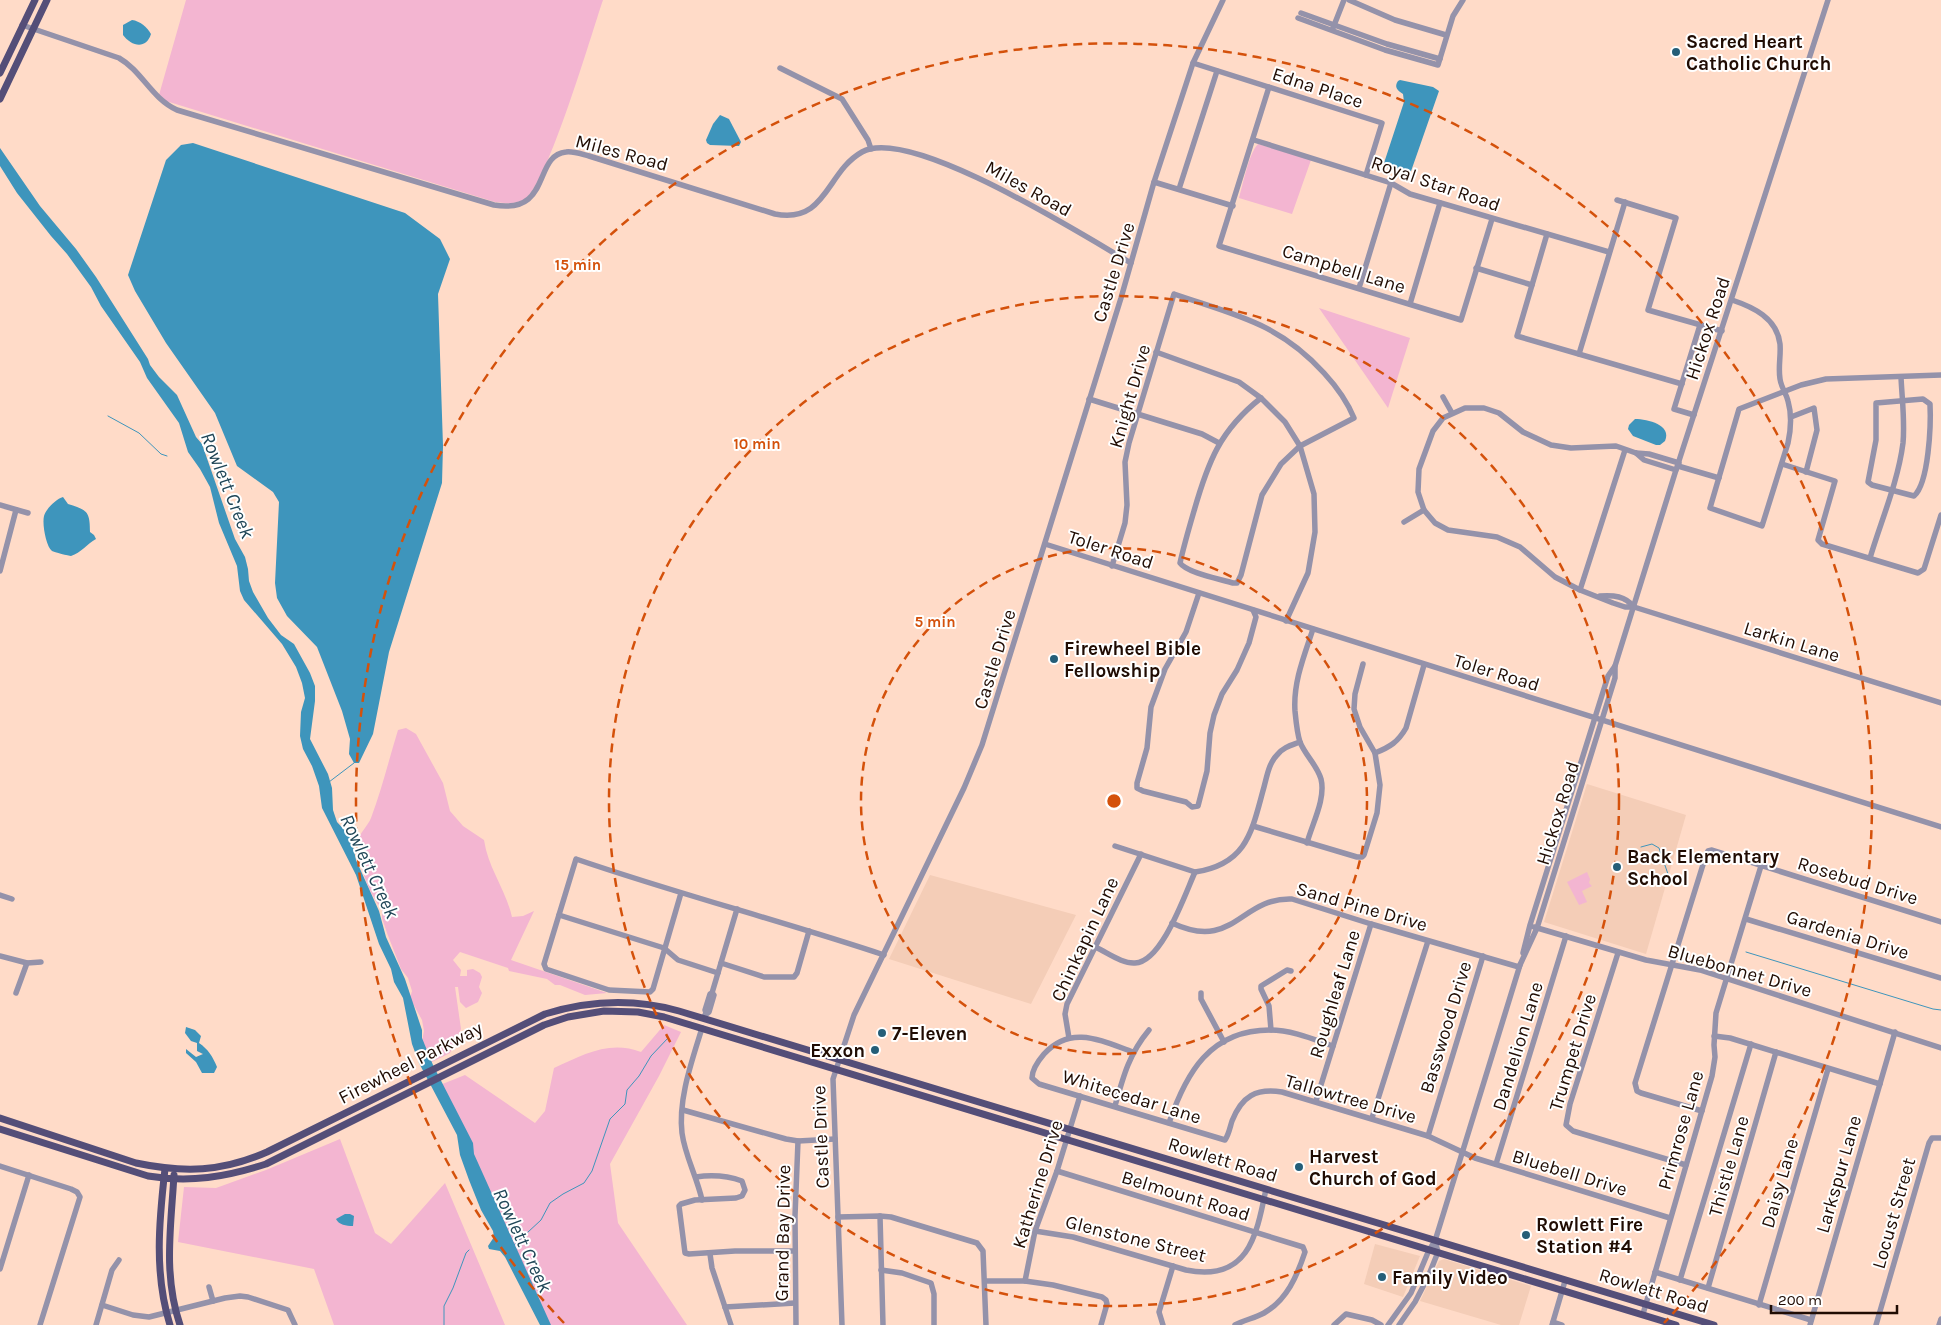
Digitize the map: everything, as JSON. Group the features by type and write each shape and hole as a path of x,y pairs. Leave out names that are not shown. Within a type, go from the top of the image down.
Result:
{"main road":[{"path":"0,73 35,0"},
{"path":"0,99 32,28 47,0"},
{"name":"Firewheel Parkway","path":"0,1118 136,1163 175,1170 218,1168 245,1161 278,1147 545,1014 588,1003 622,1001 646,1003 705,1016 741,1030 838,1060"},
{"name":"Firewheel Parkway","path":"0,1129 130,1171 164,1178 207,1179 266,1164 544,1024 592,1012 638,1012 664,1017 836,1068"},
{"path":"702,1028 708,1024 741,1030"},
{"name":"Rowlett Road","path":"838,1060 1714,1325"},
{"name":"Rowlett Road","path":"836,1068 1676,1325"},
{"path":"978,1113 981,1103"},
{"path":"166,1169 159,1271 166,1313 170,1325"},
{"path":"175,1170 168,1252 171,1287 180,1325"}],"street":[{"name":"Castle Drive","path":"842,1325 833,1079 838,1060 854,1015 964,788 982,745 1131,263 1154,182 1193,63 1223,0"},
{"path":"1333,28 1344,0"},
{"path":"1349,0 1395,20 1446,36"},
{"path":"1300,15 1385,50 1439,62 1453,16 1463,0"},
{"name":"Hickox Road","path":"1519,967 1537,928 1602,721 1615,678 1616,666 1678,466 1828,0"},
{"name":"Miles Road","path":"22,25 119,58 129,64 161,101 177,110 504,207 518,205 531,198 552,160 561,152 567,151 597,158 774,214 795,216 815,206 850,162 862,152 871,148 887,148 915,155 977,176 1131,263"},
{"name":"Edna Place","path":"1193,63 1382,123 1366,175"},
{"path":"780,68 842,100 868,140 871,148"},
{"path":"1179,189 1217,70"},
{"path":"1154,182 1233,206 1269,87"},
{"name":"Royal Star Road","path":"1254,140 1391,183 1410,194 1609,252"},
{"path":"1359,288 1391,183"},
{"path":"1617,200 1676,218 1648,310 1722,331"},
{"path":"1579,354 1625,202"},
{"path":"1410,304 1440,203"},
{"name":"Campbell Lane","path":"1233,206 1220,246 1461,320 1476,268"},
{"path":"1492,219 1476,268 1532,284"},
{"path":"1547,234 1517,336 1682,384"},
{"name":"Knight Drive","path":"1112,566 1125,523 1127,505 1125,462 1129,443 1174,294 1246,318 1278,333 1302,351 1328,378 1354,418 1300,446"},
{"path":"1732,300 1749,305 1762,313 1777,333 1780,350 1779,371 1784,392 1788,400 1791,417 1788,443 1762,526 1710,508 1739,410 1784,392 1801,385 1826,379 1941,375"},
{"path":"1694,415 1674,409 1700,325"},
{"path":"1156,352 1239,382 1261,398 1286,422 1300,446 1314,494 1315,532 1308,572 1286,621"},
{"path":"1870,558 1891,491 1902,444 1901,377"},
{"path":"1443,397 1452,413"},
{"path":"1261,398 1233,424 1219,443 1205,474 1180,563 1183,567 1233,584 1237,583 1241,575 1262,495 1281,464 1300,446"},
{"path":"1089,399 1202,434 1219,443"},
{"path":"1923,399 1930,404 1930,440 1925,467 1917,494 1914,496 1891,491 1868,482 1876,440 1876,403 1902,402 1923,399"},
{"path":"1404,522 1424,510 1418,492 1419,469 1433,431 1443,418 1465,408 1484,408 1499,412 1523,432 1551,445 1571,448 1616,446 1636,453 1644,460 1678,466 1719,478"},
{"path":"1791,417 1814,408 1817,430 1806,472"},
{"path":"1580,590 1625,450"},
{"path":"1782,464 1835,481 1818,540 1822,544 1914,573 1922,572 1926,566 1940,520"},
{"path":"0,505 28,513"},
{"path":"0,571 16,510"},
{"name":"Larkin Lane","path":"1424,510 1435,523 1448,530 1497,537 1520,546 1555,576 1580,590 1598,596 1615,595 1629,600 1634,607 1941,704"},
{"name":"Toler Road","path":"1045,544 1941,827"},
{"path":"1199,593 1186,632 1165,669 1151,707 1147,748 1137,788 1186,802 1196,807 1198,806 1207,771 1210,733 1214,715 1222,694 1236,670 1248,642 1256,617 1252,610"},
{"path":"1307,842 1322,787 1321,779 1314,763 1300,742 1295,711 1296,688 1313,629"},
{"path":"1253,826 1362,858 1377,814 1380,799 1380,785 1375,754 1360,727 1354,709 1355,694 1364,664"},
{"path":"1375,754 1394,744 1406,728 1424,665"},
{"name":"Hickox Road","path":"1388,1325 1411,1293 1421,1274 1429,1250 1435,1241 1519,967 1530,925 1608,676 1616,666"},
{"path":"1115,846 1196,872 1214,868 1236,855 1245,845 1253,826 1273,761 1282,750 1300,742"},
{"path":"1563,822 1570,823"},
{"path":"1553,877 1549,870 1561,835 1560,832"},
{"name":"Rosebud Drive","path":"1672,964 1708,851 1712,850 1941,922"},
{"name":"Chinkapin Lane","path":"1069,1038 1065,1020 1066,1009 1141,854"},
{"path":"681,893 653,989 650,992 609,990 546,969 544,964 576,859 884,955"},
{"name":"Primrose Lane","path":"1643,1314 1712,1076 1715,1058 1716,1013 1761,866"},
{"path":"1095,947 1127,962 1138,963 1155,951 1172,923 1196,872"},
{"path":"0,895 12,898"},
{"name":"Sand Pine Drive","path":"1172,923 1191,931 1212,932 1225,928 1262,906 1283,899 1303,902 1519,967"},
{"path":"705,1016 705,1010 710,994 713,993 737,909"},
{"path":"559,915 664,948 678,960 718,973"},
{"name":"Gardenia Drive","path":"1746,919 1941,978"},
{"name":"Roughleaf Lane","path":"1316,1102 1371,924"},
{"name":"Bluebonnet Drive","path":"1530,925 1618,953 1726,978 1941,1048"},
{"path":"721,964 764,977 794,977 797,973 808,931"},
{"name":"Dandelion Lane","path":"1496,1164 1566,936"},
{"path":"1372,1118 1428,941"},
{"name":"Trumpet Drive","path":"1618,953 1570,1104 1566,1125 1573,1131 1686,1165"},
{"path":"0,956 27,963 41,962"},
{"name":"Basswood Drive","path":"1428,1136 1483,956"},
{"path":"16,993 27,963"},
{"path":"1672,964 1635,1083 1636,1088 1641,1093 1702,1111"},
{"path":"1271,1030 1269,1006 1260,986 1287,970 1291,971"},
{"path":"1201,993 1201,999 1224,1042"},
{"path":"702,1028 683,1097 682,1127 683,1140 702,1200"},
{"path":"1115,1106 1123,1076 1133,1052 1149,1030"},
{"path":"1169,1123 1180,1092 1193,1069 1209,1052 1224,1042 1244,1034 1271,1030 1302,1035 1333,1046"},
{"name":"Larkspur Lane","path":"1811,1322 1895,1032"},
{"path":"1069,1038 1080,1036 1093,1038 1133,1052"},
{"path":"1714,1036 1722,1036 1751,1044 1880,1084"},
{"name":"Whitecedar Lane","path":"1069,1038 1047,1051 1034,1067 1032,1078 1039,1084 1225,1140"},
{"path":"1680,1280 1751,1044"},
{"name":"Thistle Lane","path":"1708,1288 1776,1052"},
{"name":"Daisy Lane","path":"1759,1305 1828,1069"},
{"name":"Tallowtree Drive","path":"1225,1140 1236,1110 1249,1096 1256,1093 1275,1091 1428,1136 1462,1153"},
{"name":"Katherine Drive","path":"1025,1281 1035,1231 1058,1171 1080,1096"},
{"path":"683,1110 774,1137 798,1141 835,1139"},
{"name":"Locust Street","path":"1876,1325 1932,1138 1941,1138"},
{"name":"Grand Bay Drive","path":"796,1325 794,1251 798,1141"},
{"name":"Bluebell Drive","path":"1462,1153 1670,1218"},
{"path":"0,1166 72,1188 80,1197 40,1325"},
{"name":"Belmount Road","path":"1058,1171 1303,1246 1305,1252 1296,1278 1284,1296 1264,1312 1235,1325"},
{"path":"0,1269 29,1175"},
{"path":"696,1177 737,1180 744,1184 745,1190 742,1196 736,1198 702,1200 679,1206 685,1253 794,1251"},
{"name":"Glenstone Street","path":"1035,1231 1073,1237 1199,1272 1215,1272 1236,1263 1245,1254 1255,1232 1266,1189"},
{"path":"838,1216 880,1216 920,1224 977,1243 983,1251 986,1325"},
{"path":"880,1216 883,1325"},
{"path":"1399,1325 1418,1297 1438,1252 1435,1241"},
{"path":"710,1254 712,1268 731,1325"},
{"path":"96,1325 112,1270 119,1260"},
{"path":"1163,1325 1159,1312 1173,1266"},
{"path":"881,1270 902,1273 931,1283 934,1294 934,1325"},
{"path":"1655,1272 1811,1322"},
{"path":"985,1281 1025,1281 1053,1285 1102,1297 1108,1304 1101,1325"},
{"path":"1562,1325 1552,1324 1565,1281"},
{"path":"209,1287 213,1301"},
{"path":"1411,1293 1418,1297"},
{"path":"102,1305 149,1317 231,1296 248,1297 288,1310 295,1325"},
{"path":"725,1307 795,1302"},
{"path":"1334,1325 1346,1314 1372,1320 1381,1325"},
{"path":"1939,1325 1941,1318"}],"shaded area":[{"path":"186,0 603,0 568,107 545,166 525,199 510,203 495,202 166,101 159,95"},
{"path":"1258,144 1311,160 1292,214 1239,198 1249,161"},
{"path":"1319,308 1410,338 1388,408"},
{"path":"406,728 416,734 443,783 450,811 463,826 484,840 489,860 506,898 512,917 523,916 534,911 511,960 607,993 585,995 560,985 555,985 547,979 509,971 508,968 460,952 453,960 461,970 460,976 467,976 467,970 473,969 480,973 482,977 479,987 482,993 478,1002 466,1008 460,1002 458,987 455,987 461,1029 450,1053 432,1062 422,1041 424,1031 422,1020 410,998 412,991 408,978 401,969 387,933 382,918 382,909 373,896 365,877 358,849 359,839 370,821 375,807 398,730"},
{"name":"Back Elementary School","path":"1587,784 1686,815 1646,954 1544,922"},
{"path":"1587,872 1590,879 1589,883 1592,886 1582,891 1587,902 1579,905 1567,882"},
{"path":"930,875 1076,915 1031,1004 889,959"},
{"path":"664,1025 681,1032 610,1164 618,1223 687,1325 546,1325 440,1085 465,1075 535,1123 545,1111 554,1068 586,1054 607,1048 629,1049 641,1052"},
{"path":"340,1139 375,1233 391,1244 445,1183 505,1325 334,1325 314,1269 178,1242 184,1187 216,1188 266,1170"},
{"path":"1375,1244 1420,1256 1403,1297 1364,1284"},
{"path":"1444,1259 1531,1286 1519,1325 1501,1325 1420,1301 1439,1261"}],"water":[{"path":"132,20 143,25 151,34 146,42 138,45 134,44 123,35 123,25"},
{"path":"1400,80 1433,87 1439,91 1409,177 1387,167 1384,163 1404,102 1403,94 1396,87"},
{"path":"720,115 729,119 741,142 739,146 710,145 707,143 706,140 713,124"},
{"path":"193,143 405,213 440,239 450,259 438,294 443,446 442,483 389,652 373,734 359,763 354,763 349,754 350,739 342,711 317,647 287,616 277,598 275,583 279,502 273,492 237,466 215,413 166,343 135,291 128,275 166,160 181,145"},
{"path":"0,148 40,206 76,249 96,277 150,365 177,395 196,437 202,444 235,539 245,557 253,592 268,618 281,635 294,644 310,673 315,686 315,701 310,739 328,774 332,788 333,810 337,822 351,837 356,860 379,911 386,937 405,979 422,1030 422,1038 433,1065 473,1143 474,1154 551,1325 540,1325 505,1257 500,1251 489,1249 488,1246 494,1237 493,1231 481,1210 469,1180 460,1155 457,1135 419,1063 412,1044 403,998 394,982 391,969 379,944 356,875 322,808 319,786 312,766 303,749 300,736 301,712 305,698 296,667 282,644 244,600 240,591 237,566 219,523 210,487 188,452 179,423 147,378 140,362 101,306 91,287 67,254 17,193 0,166"},
{"path":"1635,419 1658,424 1665,431 1665,441 1660,445 1656,445 1633,436 1628,429"},
{"path":"63,497 68,504 86,512 90,532 96,539 71,556 52,551 46,540 44,529 45,513 54,502"},
{"path":"186,1027 195,1030 201,1036 199,1043 210,1054 217,1067 214,1073 202,1073 196,1062 186,1053 186,1049 196,1057 203,1054 197,1051 197,1043 191,1041 185,1033"},
{"path":"345,1214 354,1216 353,1226 343,1225 337,1221 336,1219"}],"waterway":[{"path":"108,416 139,433 161,454 167,456"},
{"path":"329,782 354,763"},
{"path":"1641,847 1652,844 1659,848 1669,877"},
{"path":"1746,952 1941,1010"},
{"name":"Rowlett Creek","path":"514,1245 541,1220 550,1203 584,1183 592,1171 610,1119 625,1104 627,1090 639,1076 651,1056 668,1038"},
{"path":"444,1325 444,1306 466,1253 469,1250"}],"place":[{"name":"Sacred Heart Catholic Church","path":"1676,52"},
{"name":"Firewheel Bible Fellowship","path":"1054,659"},
{"name":"Back Elementary School","path":"1617,867"},
{"name":"7-Eleven","path":"882,1033"},
{"name":"Exxon","path":"875,1050"},
{"name":"Harvest Church of God","path":"1299,1167"},
{"name":"Rowlett Fire Station #4","path":"1526,1235"},
{"name":"Family Video","path":"1382,1277"}]}
